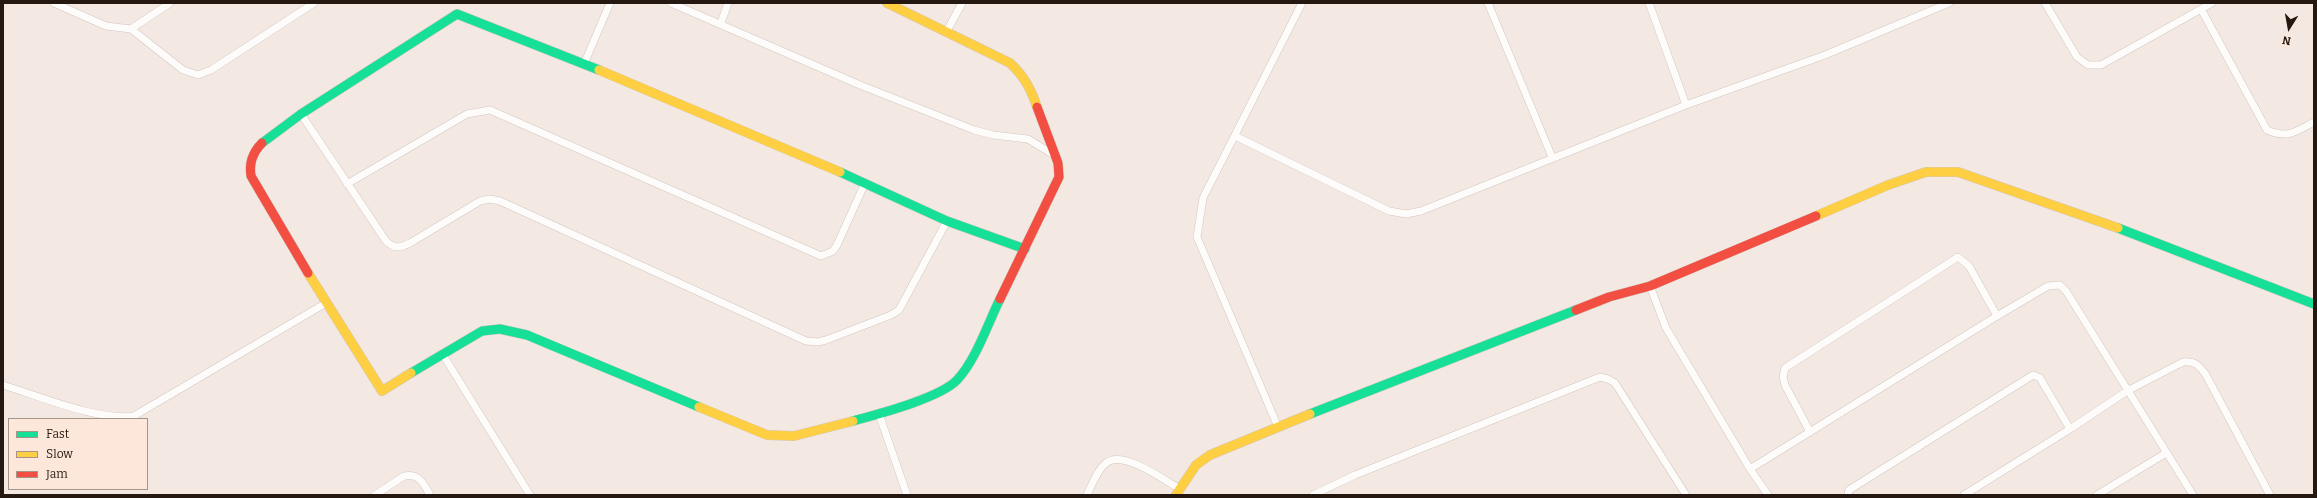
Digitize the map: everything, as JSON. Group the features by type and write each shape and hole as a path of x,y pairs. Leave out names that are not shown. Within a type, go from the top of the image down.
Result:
{"street":[{"path":"54,3 106,26 131,29 182,70 198,75 211,70 314,3"},
{"path":"131,29 170,3"},
{"path":"584,64 610,3"},
{"path":"671,3 721,23 860,84 974,130 993,135 1028,138 1054,155"},
{"path":"721,23 728,3"},
{"path":"887,3 1010,62 1020,72 1031,88 1060,170 1059,177 1025,249 972,357 957,380 936,393 879,414 794,436 780,437 751,430 517,332 500,329 482,331 382,391 326,304 251,176 250,168 253,155 260,144 301,114 457,14 584,64 865,183 947,221 1025,249"},
{"path":"947,31 962,3"},
{"path":"1278,426 1197,237 1203,198 1302,3"},
{"path":"1488,3 1552,157"},
{"path":"1649,3 1686,106"},
{"path":"1235,136 1389,211 1406,214 1420,211 1552,157 1616,135 1686,106 1824,55 1949,3"},
{"path":"2045,3 2077,57 2088,65 2101,65 2212,3"},
{"path":"2201,9 2267,130 2281,136 2293,133 2314,122"},
{"path":"347,184 467,114 490,110 821,256 833,251 837,246 865,183"},
{"path":"301,114 347,184 386,241 392,247 401,247 410,243 480,201 490,199 500,201 799,338 818,342 891,315 899,310 947,221"},
{"path":"1087,495 1101,468 1107,462 1116,458 1127,460 1178,492 1196,465 1210,455 1278,426 1609,297 1650,286 1906,178 1926,172 1958,172 2140,236 2314,304"},
{"path":"1810,432 1785,385 1783,376 1785,368 1958,257 1969,266 1997,316"},
{"path":"1750,469 1997,316 2048,286 2060,285 2066,291 2193,495"},
{"path":"1650,286 1666,328 1750,469 1768,495"},
{"path":"3,385 95,414 122,418 134,416 326,304"},
{"path":"443,355 530,495"},
{"path":"1964,495 2070,430 2127,391 2183,362 2199,364 2270,495"},
{"path":"1848,495 1849,490 2033,375 2040,378 2070,430"},
{"path":"1313,495 1355,475 1600,377 1615,383 1686,495"},
{"path":"879,414 907,495"},
{"path":"2097,495 2166,453"},
{"path":"375,495 404,476 410,475 421,479 430,495"}],"traffic: fast":[{"path":"262,143 301,114 457,14 599,70"},
{"path":"840,172 947,221 1025,249"},
{"path":"2118,228 2314,304"},
{"path":"853,421 908,405 949,387 964,372 976,352 1000,299"},
{"path":"1310,414 1576,310"},
{"path":"411,373 482,331 500,329 527,335 699,407"}],"traffic: slow":[{"path":"887,3 1010,63 1026,83 1037,107"},
{"path":"599,70 840,172"},
{"path":"1816,216 1888,185 1926,172 1958,172 2118,228"},
{"path":"308,273 382,391 411,373"},
{"path":"699,407 767,435 794,436 853,421"},
{"path":"1176,495 1196,465 1210,455 1310,414"}],"traffic: jam":[{"path":"1000,299 1059,177 1058,163 1037,107"},
{"path":"262,143 252,158 251,176 308,273"},
{"path":"1576,310 1609,297 1650,286 1816,216"}]}
